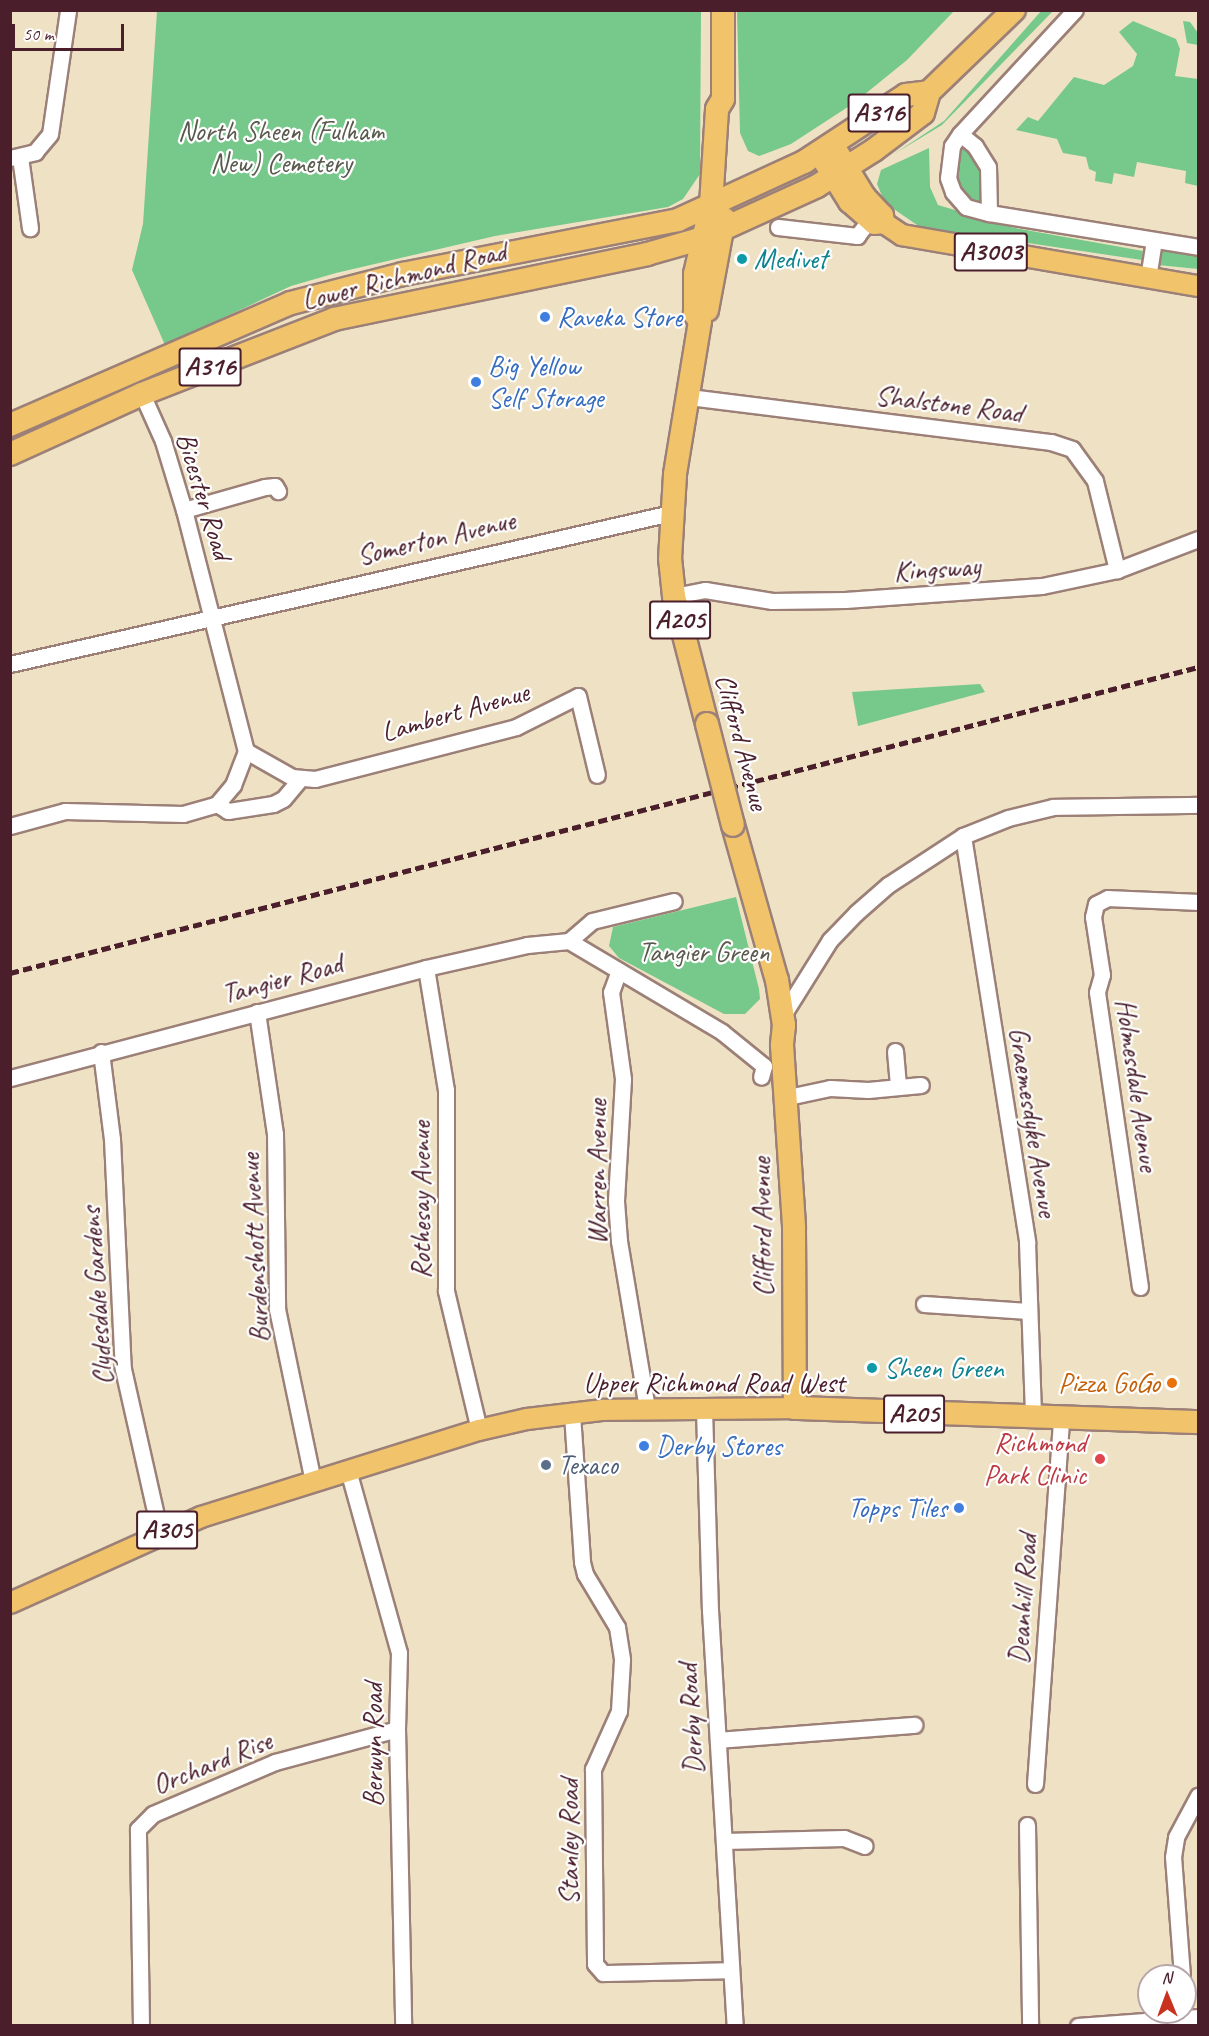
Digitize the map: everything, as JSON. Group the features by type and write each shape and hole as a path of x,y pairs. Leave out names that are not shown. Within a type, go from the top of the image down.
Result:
{"highway":[{"name":"Clifford Avenue","path":"723,10 723,99 729,109 713,234 707,315 700,321 671,513 674,596 769,962 777,980 783,1015 782,1045"},
{"name":"A316","path":"713,234 840,173 923,113 929,92 1014,10"},
{"name":"A316","path":"719,201 826,149 906,95 929,92"},
{"name":"Lower Richmond Road","path":"10,425 291,303 403,274 676,221 719,201"},
{"name":"Lower Richmond Road","path":"10,454 142,394 334,320 409,301 642,255 713,234"},
{"path":"523,250 529,277"},
{"path":"403,274 409,301"},
{"name":"Clifford Avenue","path":"769,962 769,992 782,1045 788,1097 794,1228 795,1408"},
{"name":"Upper Richmond Road West","path":"795,1408 1198,1422"}],"main road":[{"name":"A3003","path":"826,149 840,173 849,202 914,239 1198,286"},
{"name":"Upper Richmond Road West","path":"10,1603 160,1533 313,1480 479,1430 527,1419 647,1408 795,1408"}],"street":[{"path":"30,228 15,158 35,152 50,134 68,10"},
{"path":"1075,10 960,134 950,153 948,178 953,192 966,207 989,213 1198,247"},
{"path":"960,134 975,146 988,167 989,213"},
{"path":"778,226 857,236 877,218"},
{"path":"1148,278 1154,240"},
{"name":"Bicester Road","path":"142,394 163,441 184,510 246,751"},
{"name":"Shalstone Road","path":"689,397 1052,442 1072,449 1095,481 1117,570"},
{"path":"184,510 265,487 275,486 278,491"},
{"name":"Somerton Avenue","path":"212,615 671,513"},
{"name":"Kingsway","path":"674,596 705,590 772,601 945,595 1042,586 1117,570 1198,539"},
{"path":"10,664 212,615"},
{"name":"Lambert Avenue","path":"300,779 315,779 516,727 578,696 597,775"},
{"path":"10,826 65,811 183,814 217,804 233,785 246,751 300,779 283,799 273,804 228,811 217,804"},
{"path":"783,1015 810,969 836,933 888,885 963,836 1008,818 1053,807 1198,805"},
{"name":"Graemesdyke Avenue","path":"963,836 1027,1242 1033,1418"},
{"name":"Holmesdale Avenue","path":"1140,1287 1097,992 1102,975 1092,917 1096,904 1108,898 1198,902"},
{"path":"674,901 592,921 569,941 618,973 722,1032 764,1066 761,1077"},
{"name":"Tangier Road","path":"10,1078 101,1052 426,968 527,945 569,941"},
{"name":"Rothesay Avenue","path":"426,968 446,1090 446,1291 479,1430"},
{"name":"Warren Avenue","path":"618,973 611,992 623,1079 616,1201 619,1241 647,1408"},
{"name":"Burdenshott Avenue","path":"257,1012 275,1134 277,1309 313,1480"},
{"path":"895,1050 898,1088"},
{"name":"Clydesdale Gardens","path":"101,1052 112,1139 123,1370 160,1533"},
{"path":"788,1097 830,1088 898,1088 921,1085"},
{"path":"924,1304 1028,1311"},
{"name":"Derby Road","path":"704,1409 718,1740 735,2025"},
{"name":"Stanley Road","path":"572,1414 582,1562 585,1574 617,1627 622,1660 619,1712 593,1769 595,1964 603,1973 731,1970"},
{"name":"Deanhill Road","path":"1035,1784 1061,1418"},
{"name":"Berwyn Road","path":"348,1470 399,1653 397,1729 403,2025"},
{"path":"718,1740 914,1725"},
{"name":"Orchard Rise","path":"141,2025 138,1829 153,1814 275,1762 397,1729"},
{"path":"1181,1964 1173,1857 1176,1837 1198,1796"},
{"path":"1027,1825 1030,2025"},
{"path":"724,1841 844,1838 865,1846"},
{"path":"1078,2025 1137,2021"}],"green space":[{"path":"737,10 954,11 907,60 854,103 791,144 759,156 748,151 740,133"},
{"path":"1042,10 1053,11 942,125 894,154 944,121"},
{"name":"North Sheen (Fulham New) Cemetery","path":"157,11 701,11 700,174 683,199 668,207 495,236 336,273 291,286 165,345 132,270 143,224"},
{"path":"1133,21 1176,39 1180,49 1175,76 1198,79 1198,186 1185,183 1186,171 1137,162 1134,177 1114,173 1112,184 1095,181 1096,172 1089,169 1086,157 1063,153 1057,139 1016,130 1028,117 1038,121 1074,77 1104,85 1133,66 1137,54 1119,32"},
{"path":"1183,21 1190,22 1198,33 1198,45 1187,43"},
{"path":"961,142 981,169 982,207 966,195 955,176"},
{"path":"929,148 930,187 938,205 1015,228 1143,251 1142,260 920,227 885,203 877,184 881,170"},
{"path":"1161,248 1198,253 1198,269 1158,265"},
{"path":"980,684 985,692 858,726 852,692"},
{"name":"Tangier Green","path":"736,897 760,999 745,1014 724,1014 619,958 609,946 613,927"}],"railway":[{"path":"10,973 1198,667"}],"place":[{"name":"Medivet","path":"742,259"},
{"name":"Raveka Store","path":"545,317"},
{"name":"Big Yellow Self Storage","path":"476,382"},
{"name":"Sheen Green","path":"872,1368"},
{"name":"Pizza GoGo","path":"1172,1383"},
{"name":"Derby Stores","path":"644,1446"},
{"name":"Richmond Park Clinic","path":"1100,1459"},
{"name":"Texaco","path":"546,1465"},
{"name":"Topps Tiles","path":"959,1508"}]}
